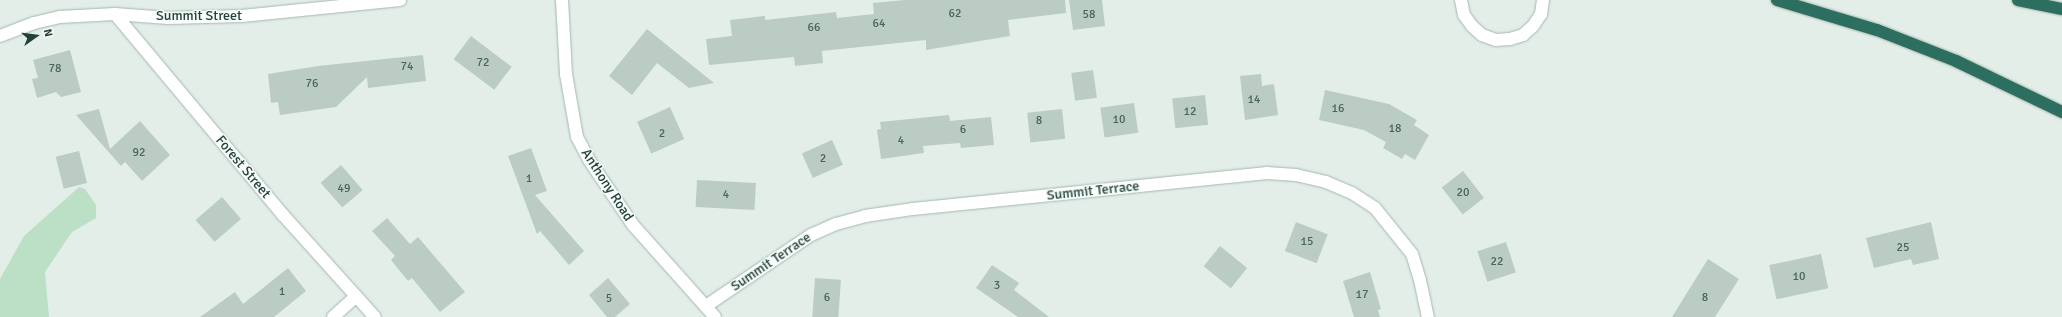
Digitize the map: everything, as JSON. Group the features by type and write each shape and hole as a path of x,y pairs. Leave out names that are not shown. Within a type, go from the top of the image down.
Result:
{"highway":[{"path":"1777,0 1877,30 1956,61 2062,112"},
{"path":"2018,0 2062,10"}],"street":[{"name":"Summit Street","path":"0,36 34,23 60,17 115,14 168,18 242,16 400,0"},
{"name":"Anthony Road","path":"562,0 566,74 577,137 589,160 633,224 715,317"},
{"path":"1460,0 1464,15 1472,26 1482,35 1496,40 1516,37 1533,26 1541,14 1544,0"},
{"name":"Forest Street","path":"115,14 283,215 375,317"},
{"name":"Summit Terrace","path":"706,306 811,235 836,224 866,216 913,209 1267,173 1296,175 1326,182 1352,193 1375,208 1412,254 1420,280 1428,317"},
{"path":"333,317 356,296"}],"green space":[{"path":"79,187 85,189 96,205 96,218 72,232 45,272 49,317 0,317 0,279 24,236"}],"building":[{"path":"905,0 1065,0 1066,13 1008,20 1010,36 926,50 926,40 822,51 823,63 795,66 794,57 709,65 706,39 732,36 730,20 765,16 765,20 836,12 837,18 874,14 873,3"},
{"path":"1069,0 1102,0 1105,26 1073,30"},
{"path":"647,29 714,83 689,88 657,63 632,95 609,76"},
{"path":"471,36 512,67 494,90 454,59"},
{"path":"70,50 81,92 61,97 56,92 37,98 32,79 38,78 33,60"},
{"path":"423,55 426,81 368,88 367,77 336,107 280,115 278,102 271,103 268,74 318,66"},
{"path":"1093,70 1097,98 1075,101 1071,73"},
{"path":"1261,74 1262,86 1274,84 1278,115 1245,120 1240,76"},
{"path":"1325,90 1389,104 1417,120 1414,125 1429,135 1415,160 1405,154 1402,159 1383,148 1386,142 1364,130 1319,120"},
{"path":"1205,95 1208,125 1175,128 1172,98"},
{"path":"1134,103 1138,133 1105,137 1100,108"},
{"path":"670,107 684,139 651,154 637,122"},
{"path":"99,109 110,149 140,121 170,155 142,181 125,162 121,166 76,115"},
{"path":"1062,109 1065,139 1030,142 1027,113"},
{"path":"949,115 950,121 991,117 994,145 961,148 960,143 923,146 924,153 881,159 877,130 881,129 880,122"},
{"path":"832,140 843,165 813,178 802,153"},
{"path":"531,148 547,191 535,195 584,251 569,265 540,231 537,234 508,156"},
{"path":"79,151 87,183 64,189 56,157"},
{"path":"341,165 363,190 342,208 321,183"},
{"path":"1463,171 1484,198 1463,214 1442,188"},
{"path":"697,180 756,183 755,210 696,207"},
{"path":"222,197 241,219 215,242 196,220"},
{"path":"387,218 410,244 418,237 465,292 440,312 412,278 408,281 391,260 395,256 372,231"},
{"path":"1296,222 1328,234 1317,263 1285,251"},
{"path":"1931,222 1939,259 1913,265 1911,259 1874,268 1866,238"},
{"path":"1506,242 1516,272 1487,282 1477,251"},
{"path":"1220,246 1247,268 1231,288 1204,266"},
{"path":"1821,254 1828,288 1776,299 1769,265"},
{"path":"1708,259 1739,279 1715,317 1672,317"},
{"path":"992,265 1019,283 1014,290 1049,317 1018,317 976,288"},
{"path":"288,268 306,291 274,317 200,317 235,292 243,304"},
{"path":"1370,272 1381,309 1378,310 1380,317 1354,317 1343,281"},
{"path":"608,278 630,304 615,317 607,317 589,295"},
{"path":"815,278 841,280 838,317 812,317"}]}
